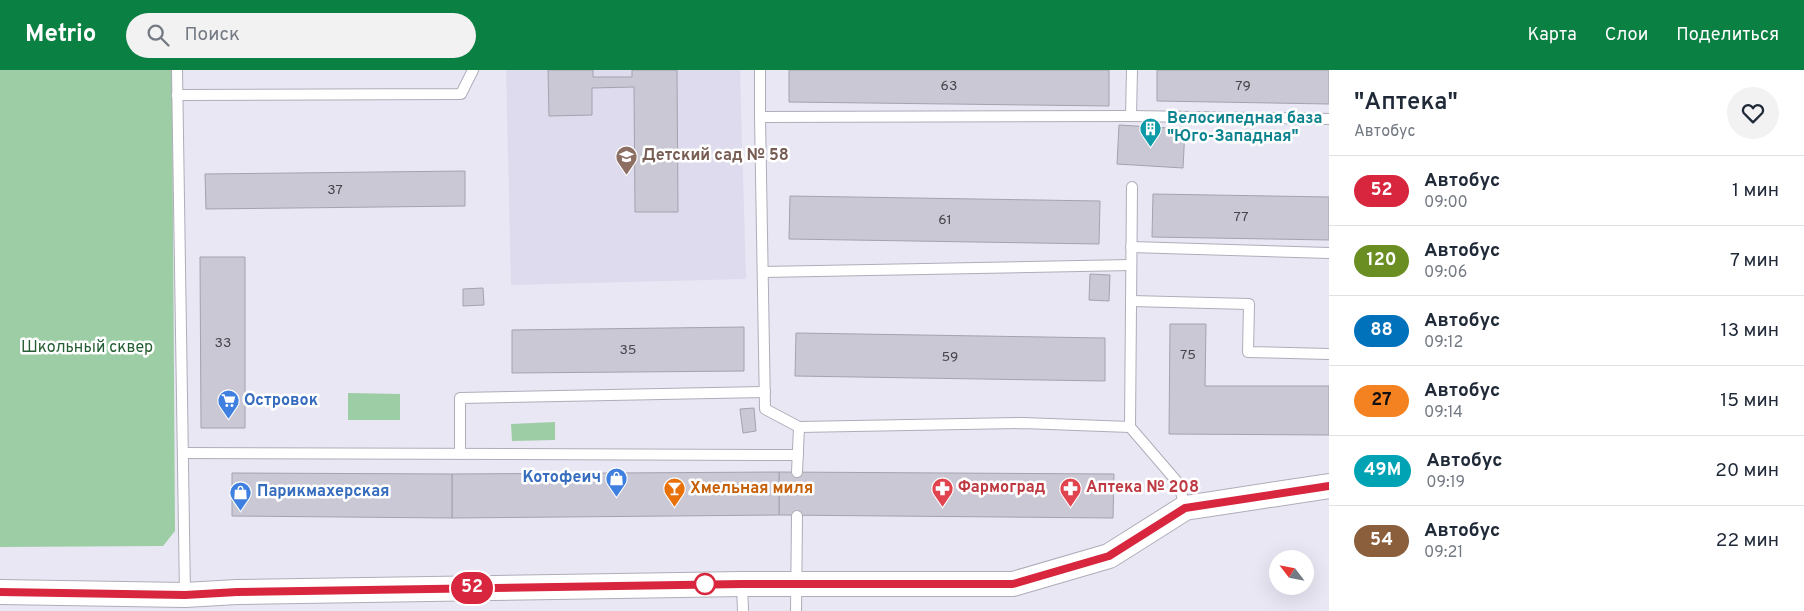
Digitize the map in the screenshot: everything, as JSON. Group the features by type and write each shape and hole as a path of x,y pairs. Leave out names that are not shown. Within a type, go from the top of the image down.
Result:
{"street":[{"path":"0,592 185,595 247,592 796,583 1013,584 1109,556 1185,508 1329,486"}],"lane":[{"path":"177,70 185,595"},
{"path":"177,95 462,94 473,70"},
{"path":"760,70 765,409 799,427 1023,423 1130,427"},
{"path":"1131,116 1132,70"},
{"path":"760,117 1131,116 1329,119"},
{"path":"1132,187 1130,427 1179,484 1185,508"},
{"path":"1131,248 1329,253"},
{"path":"763,272 1131,265"},
{"path":"1131,300 1249,304 1248,352 1329,354"},
{"path":"460,454 460,398 765,392"},
{"path":"797,472 799,427"},
{"path":"183,453 798,455"},
{"path":"796,611 797,516"},
{"path":"742,584 743,611"}],"shaded area":[{"name":"Детский сад № 58","path":"506,70 740,70 746,279 511,285"}],"green space":[{"name":"Школьный сквер","path":"0,70 172,70 175,531 163,546 0,547"},
{"path":"348,393 400,394 400,420 348,420"},
{"path":"555,422 555,440 512,441 511,424"}],"building":[{"path":"548,70 593,70 593,77 632,77 632,70 677,70 678,212 635,212 634,87 592,88 592,115 549,116"},
{"path":"789,70 1109,70 1109,106 789,102"},
{"path":"1157,70 1329,70 1329,104 1157,101"},
{"name":"Велосипедная база \"Юго-Западная\"","path":"1119,125 1185,129 1183,168 1117,164"},
{"path":"465,171 465,206 206,209 205,174"},
{"path":"1153,194 1329,197 1329,240 1152,237"},
{"path":"790,196 1100,201 1099,244 789,239"},
{"path":"200,257 245,257 245,428 201,428"},
{"path":"1090,274 1110,275 1109,301 1089,300"},
{"path":"483,288 484,305 463,306 463,289"},
{"path":"1170,324 1206,324 1205,386 1329,386 1329,435 1169,434"},
{"path":"744,327 744,371 512,373 512,330"},
{"path":"796,333 1105,338 1105,381 795,376"},
{"path":"754,408 756,431 743,433 740,409"},
{"path":"779,472 1114,474 1113,518 779,515"},
{"path":"779,472 779,515 452,518 452,474"},
{"path":"232,473 452,474 452,518 232,516"}],"bus line":[{"name":"52","path":"0,592 185,595 237,592 742,584 1013,584 1109,556 1185,508 1329,486"}],"place":[{"name":"Велосипедная база \"Юго-Западная\"","path":"1151,147"},
{"name":"Детский сад № 58","path":"626,175"},
{"name":"Островок","path":"228,420"},
{"name":"Котофеич","path":"617,497"},
{"name":"Фармоград","path":"942,507"},
{"name":"Аптека № 208","path":"1070,507"},
{"name":"Хмельная миля","path":"674,508"},
{"name":"Парикмахерская","path":"241,511"}]}
